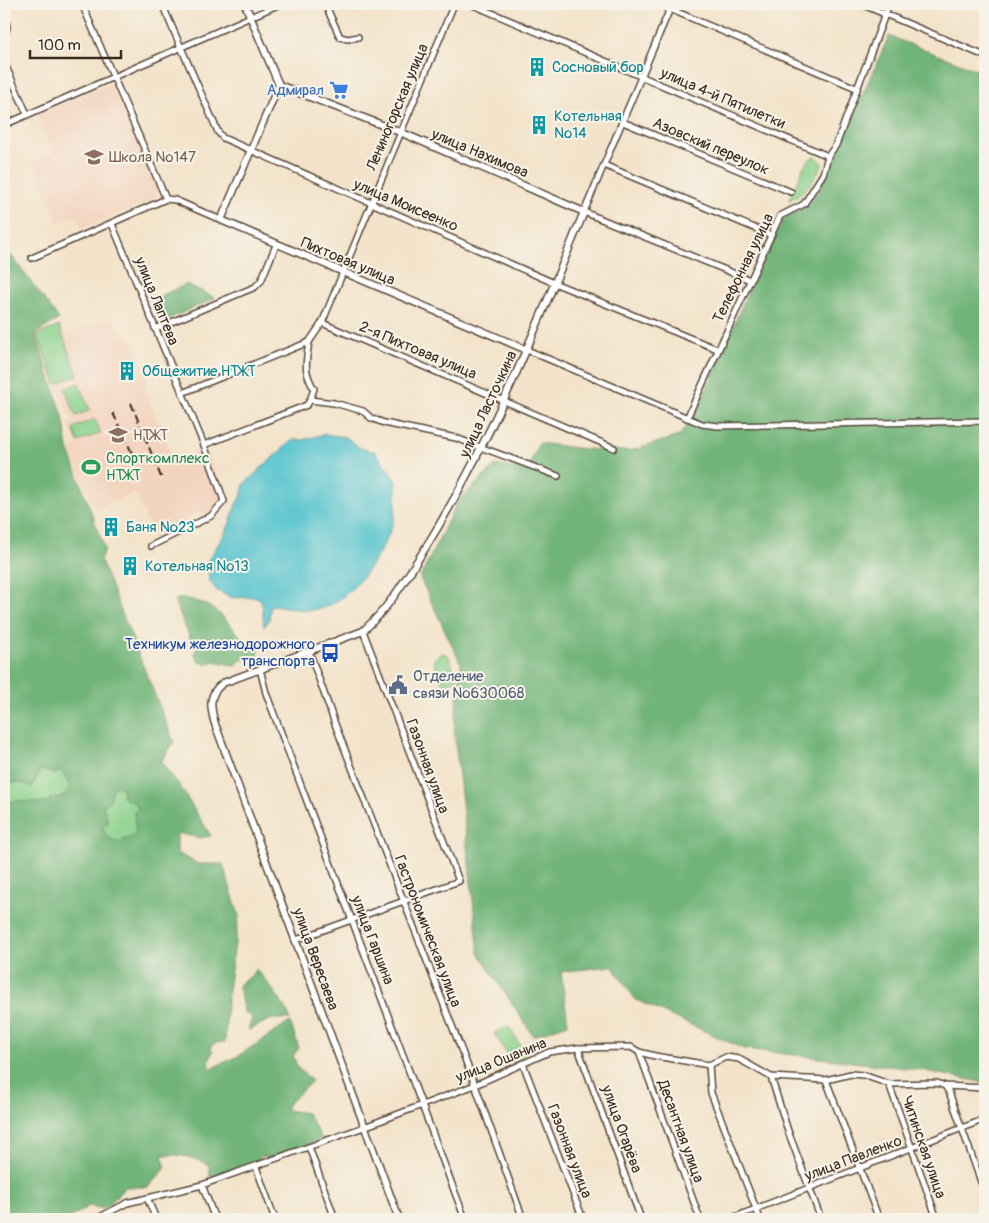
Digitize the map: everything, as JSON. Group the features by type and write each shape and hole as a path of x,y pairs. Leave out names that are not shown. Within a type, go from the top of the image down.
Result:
{"street":[{"path":"32,258 166,199 82,4"},
{"name":"улица Моисеенко","path":"162,4 218,132 223,138 554,283 717,349"},
{"path":"222,220 279,85 245,4"},
{"path":"4,125 280,4"},
{"path":"325,4 340,37 348,39 358,37"},
{"name":"Лениногорская улица","path":"309,342 322,323 454,4"},
{"name":"улица 4-й Пятилетки","path":"471,4 828,156"},
{"path":"658,4 671,6 856,88"},
{"path":"860,4 985,56"},
{"name":"Телефонная улица","path":"687,418 717,349 780,216 804,204 823,174 828,156 836,145 856,88 881,30 889,4"},
{"name":"улица Ласточкина","path":"210,708 212,695 216,688 223,683 363,631 379,618 393,600 446,515 483,448 527,350 671,6"},
{"path":"4,11 7,27 4,39"},
{"path":"4,62 27,114"},
{"name":"улица Нахимова","path":"279,85 400,132 584,212 750,280"},
{"name":"Азовский переулок","path":"623,122 791,192"},
{"path":"604,165 771,235"},
{"name":"Пихтовая улица","path":"166,199 176,200 276,245 702,424 718,426 985,422"},
{"name":"улица Лаптева","path":"112,224 204,445 224,501 222,506 211,516 151,546"},
{"path":"155,329 255,287 261,281 276,245"},
{"name":"2-я Пихтовая улица","path":"322,323 614,448"},
{"path":"182,393 309,342"},
{"path":"204,445 307,405 314,389 306,374 305,366 309,342"},
{"path":"310,400 353,408 384,423 456,438 558,476"},
{"name":"Газонная улица","path":"363,631 459,882 404,902"},
{"name":"Гастрономическая улица","path":"309,651 475,1085 523,1219"},
{"name":"улица Гаршина","path":"260,668 266,694 465,1219"},
{"name":"улица Вересаева","path":"210,708 399,1219"},
{"path":"296,940 404,902"},
{"name":"улица Ошанина","path":"96,1219 127,1203 148,1200 202,1185 256,1167 475,1085 544,1054 578,1048 631,1047 639,1052 709,1065 726,1057 739,1058 771,1077 826,1080 857,1075 889,1084 937,1083 945,1086 985,1088"},
{"name":"улица Огарёва","path":"578,1048 641,1219"},
{"name":"Десантная улица","path":"639,1052 700,1219"},
{"name":"Газонная улица","path":"523,1064 583,1219"},
{"path":"709,1065 711,1093 760,1219"},
{"path":"771,1077 788,1131 822,1219"},
{"path":"826,1080 879,1219"},
{"name":"Читинская улица","path":"889,1084 936,1219"},
{"path":"945,1086 950,1092 985,1193"},
{"name":"улица Павленко","path":"730,1219 985,1120"},
{"path":"309,1147 336,1219"},
{"path":"256,1167 275,1219"},
{"path":"202,1185 215,1219"},
{"path":"148,1200 156,1219"}],"shaded area":[{"name":"Школа №147","path":"111,84 158,188 156,199 82,228 75,215 57,222 34,161 53,153 37,113"},
{"name":"НТЖТ","path":"113,318 124,335 131,339 148,377 145,389 172,455 182,458 204,447 227,502 223,508 206,516 201,513 190,518 189,524 158,541 154,538 135,493 95,509 70,450 76,446 68,423 73,421 56,388 35,334 61,325 65,333 69,333"}],"green space":[{"path":"889,36 985,73 985,1083 921,1070 744,1049 636,1000 612,966 561,972 568,1024 533,1036 479,953 454,731 461,664 420,578 457,502 496,465 527,470 539,443 584,449 630,451 679,436 696,413 751,285 784,219 810,203 820,188"},
{"path":"812,157 816,157 823,163 809,185 801,193 789,200 804,166"},
{"path":"4,238 10,254 59,319 35,334 63,416 68,448 105,550 100,559 174,742 161,762 179,785 211,836 200,838 177,833 177,853 198,864 223,864 239,916 227,997 225,1042 215,1043 210,1047 213,1051 209,1061 210,1069 238,1056 290,1022 299,1048 293,1056 298,1068 312,1081 286,1106 286,1110 307,1113 322,1139 269,1158 260,1156 259,1161 210,1177 209,1165 203,1162 187,1157 162,1155 166,1168 148,1187 125,1187 105,1209 89,1206 68,1219 4,1219 4,803 16,801 47,803 50,799 63,797 70,787 61,770 57,774 40,769 32,787 23,783 4,782","holes":["119,786 123,789 122,795 125,799 133,801 139,809 134,812 136,832 126,839 118,841 106,836 102,827 108,823 103,806 110,801 113,788"]},
{"path":"187,284 215,298 162,322 151,300"},
{"path":"59,326 78,375 56,384 37,335"},
{"path":"79,383 90,410 76,416 65,389"},
{"path":"95,419 101,433 78,442 73,428"},
{"path":"183,598 194,600 212,608 233,627 246,644 259,647 258,657 241,660 235,666 215,661 208,664 199,662 194,654 198,646 192,643 174,600"},
{"path":"443,653 448,655 457,677 455,681 447,685 441,681 434,662 434,659"},
{"path":"40,769 51,774 62,769 70,787 63,797 50,799 47,803 16,801 4,803 4,782 23,783 37,777"},
{"path":"119,786 140,809 134,812 137,832 126,839 118,841 106,836 102,827 108,823 103,806 110,801 113,787"},
{"path":"256,969 270,986 290,1019 272,1019 248,1030 252,1018 244,1012 238,985 250,977"},
{"path":"509,1027 526,1055 512,1062 494,1033"}],"water":[{"path":"325,434 346,437 360,448 375,452 396,480 394,521 372,565 362,578 338,600 325,607 312,610 271,605 269,620 264,627 262,602 257,597 233,598 217,591 209,580 207,562 227,530 237,503 241,498 244,484 292,440 302,440"}],"railway":[{"path":"131,403 161,477"},
{"path":"113,413 132,453"}],"place":[{"name":"Сосновый бор","path":"537,67"},
{"name":"Адмирал","path":"339,90"},
{"name":"Котельная №14","path":"539,125"},
{"name":"Школа №147","path":"94,157"},
{"name":"Общежитие НТЖТ","path":"127,371"},
{"name":"НТЖТ","path":"118,435"},
{"name":"Спорткомплекс НТЖТ","path":"91,467"},
{"name":"Баня №23","path":"111,527"},
{"name":"Котельная №13","path":"130,566"},
{"name":"Техникум железнодорожного транспорта","path":"330,653"},
{"name":"Отделение связи №630068","path":"398,685"}]}
